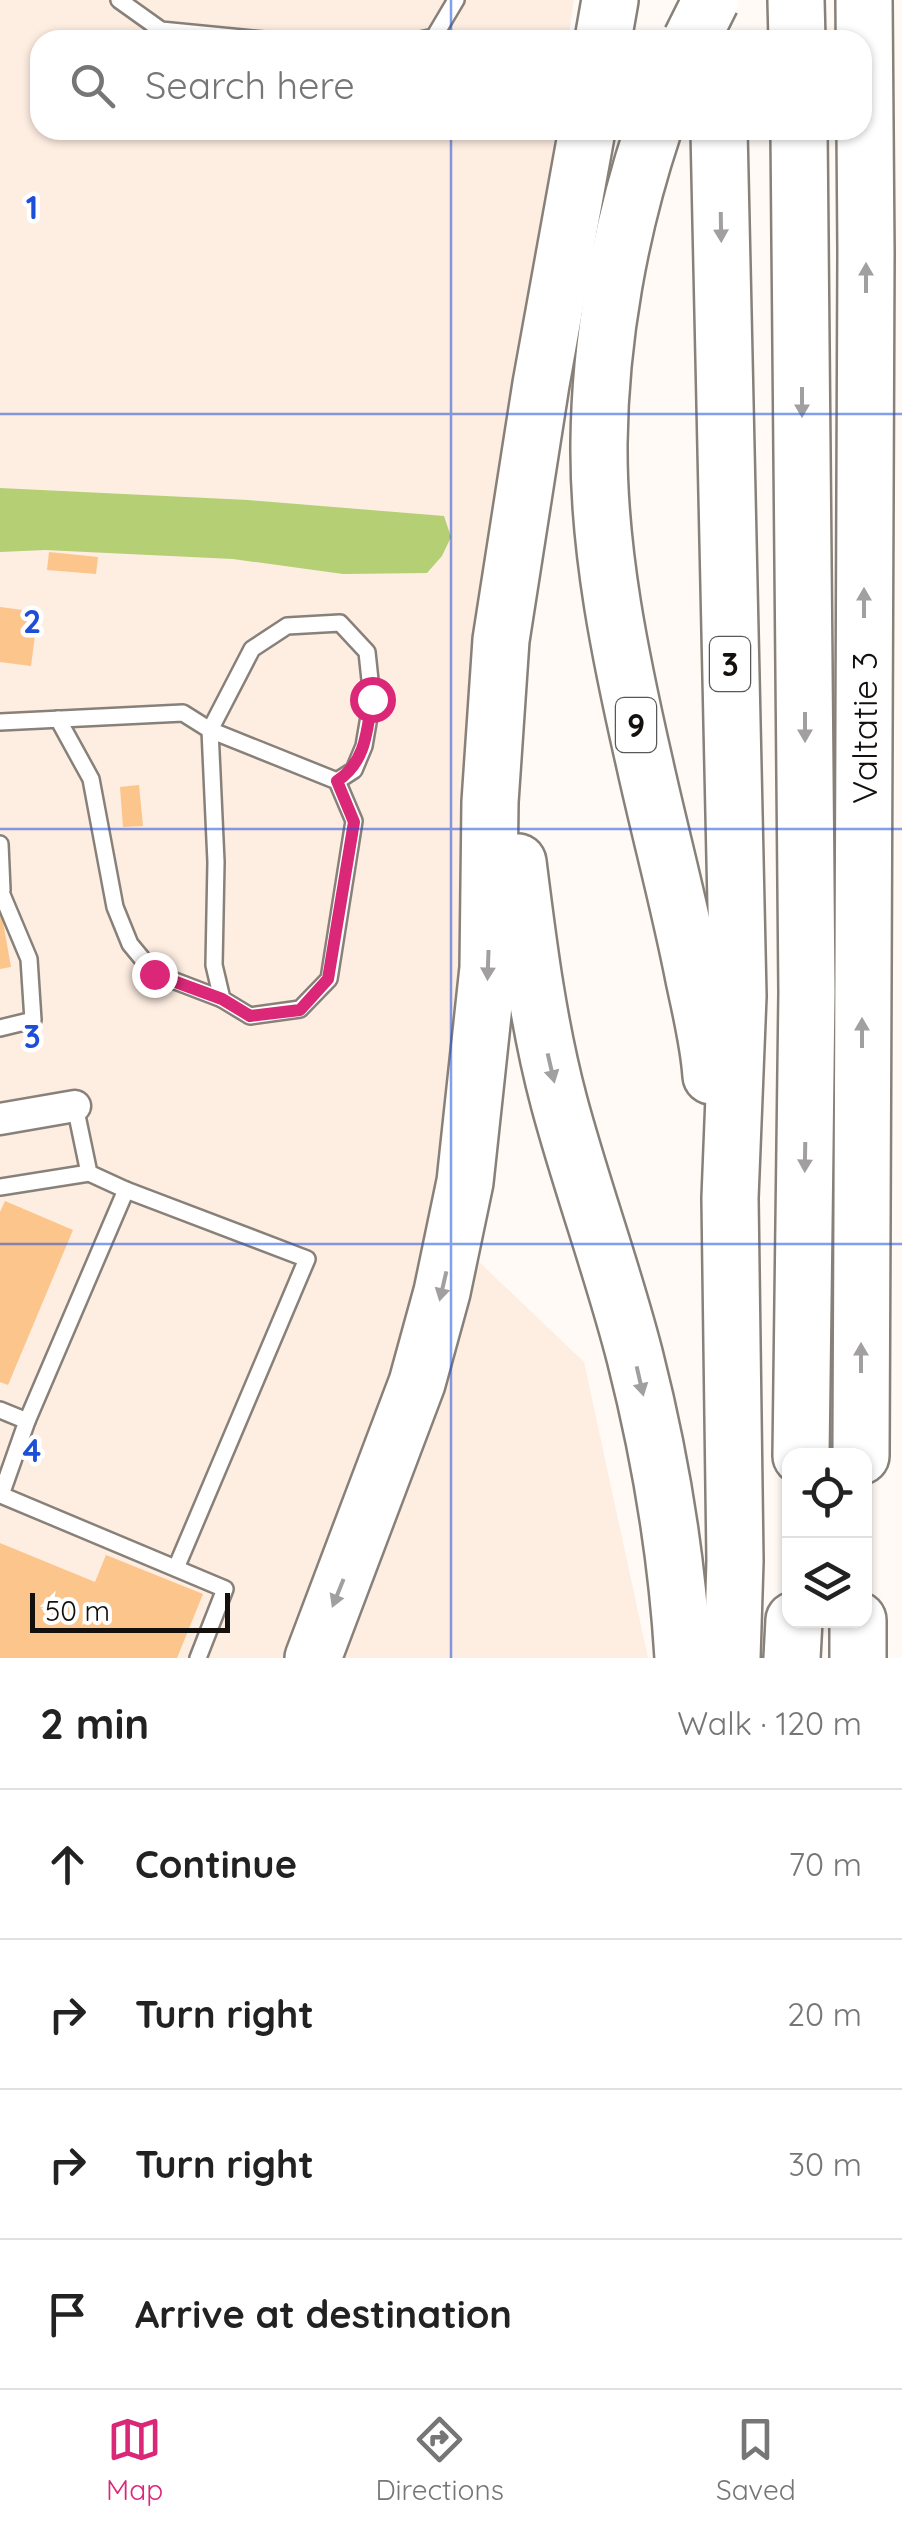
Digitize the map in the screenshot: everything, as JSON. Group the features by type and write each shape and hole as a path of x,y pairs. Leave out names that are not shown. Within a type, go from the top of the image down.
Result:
{"highway":[{"path":"605,30 610,0"},
{"path":"695,30 708,0"},
{"path":"708,0 712,30"},
{"path":"796,0 797,30"},
{"name":"Valtatie 3","path":"864,0 864,30"},
{"path":"313,1658 417,1384 442,1292 465,1182 488,968 490,802 501,640 541,384 585,140"},
{"name":"9","path":"650,140 636,180 622,247 602,376 602,520 626,676 710,1054 716,1140 730,1198"},
{"name":"3","path":"720,140 738,996 730,1198 735,1562 732,1658"},
{"name":"Valtatie 3","path":"799,140 807,992 802,1448"},
{"name":"Valtatie 3","path":"861,1448 865,140"},
{"path":"516,554 513,788 528,943 559,1102 636,1359 672,1548 684,1658"},
{"path":"792,1658 794,1628"},
{"path":"858,1628 858,1658"}],"street":[{"path":"0,1119 76,1106"}],"lane":[{"path":"119,0 160,30"},
{"path":"438,30 456,0"},
{"path":"222,999 214,965 216,862 210,730 252,649 287,626 340,623 367,652 372,699 364,746 354,770 337,781"},
{"path":"0,722 183,713 210,730 337,781 354,822 328,979 300,1010 250,1016 222,999 154,974 130,944 115,907 91,779 58,720"},
{"path":"0,844 1,890 28,960 33,1020 0,1028"},
{"path":"76,1106 89,1173"},
{"path":"0,1187 89,1173 307,1259 176,1568"},
{"path":"126,1190 27,1420 1,1495 225,1590 198,1658"},
{"path":"0,1410 27,1420"}],"shaded area":[{"path":"0,0 574,0 570,30 30,30 30,140 555,140 528,327 472,908 432,1217 584,1362 648,1658 0,1658"}],"green space":[{"path":"0,488 248,500 444,516 451,537 442,556 427,573 343,574 233,559 45,550 0,552"}],"building":[{"path":"49,552 98,557 96,574 47,570"},
{"path":"0,607 38,612 31,666 0,662"},
{"path":"139,785 143,826 123,827 120,787"},
{"path":"0,917 11,967 0,969"},
{"path":"5,1201 73,1230 8,1385 0,1382 0,1212"},
{"path":"0,1543 95,1582 106,1555 203,1594 177,1658 0,1658"}],"route":[{"path":"154,974 222,999 250,1016 300,1010 328,979 354,822 337,781 354,770 364,746 372,699"}]}
